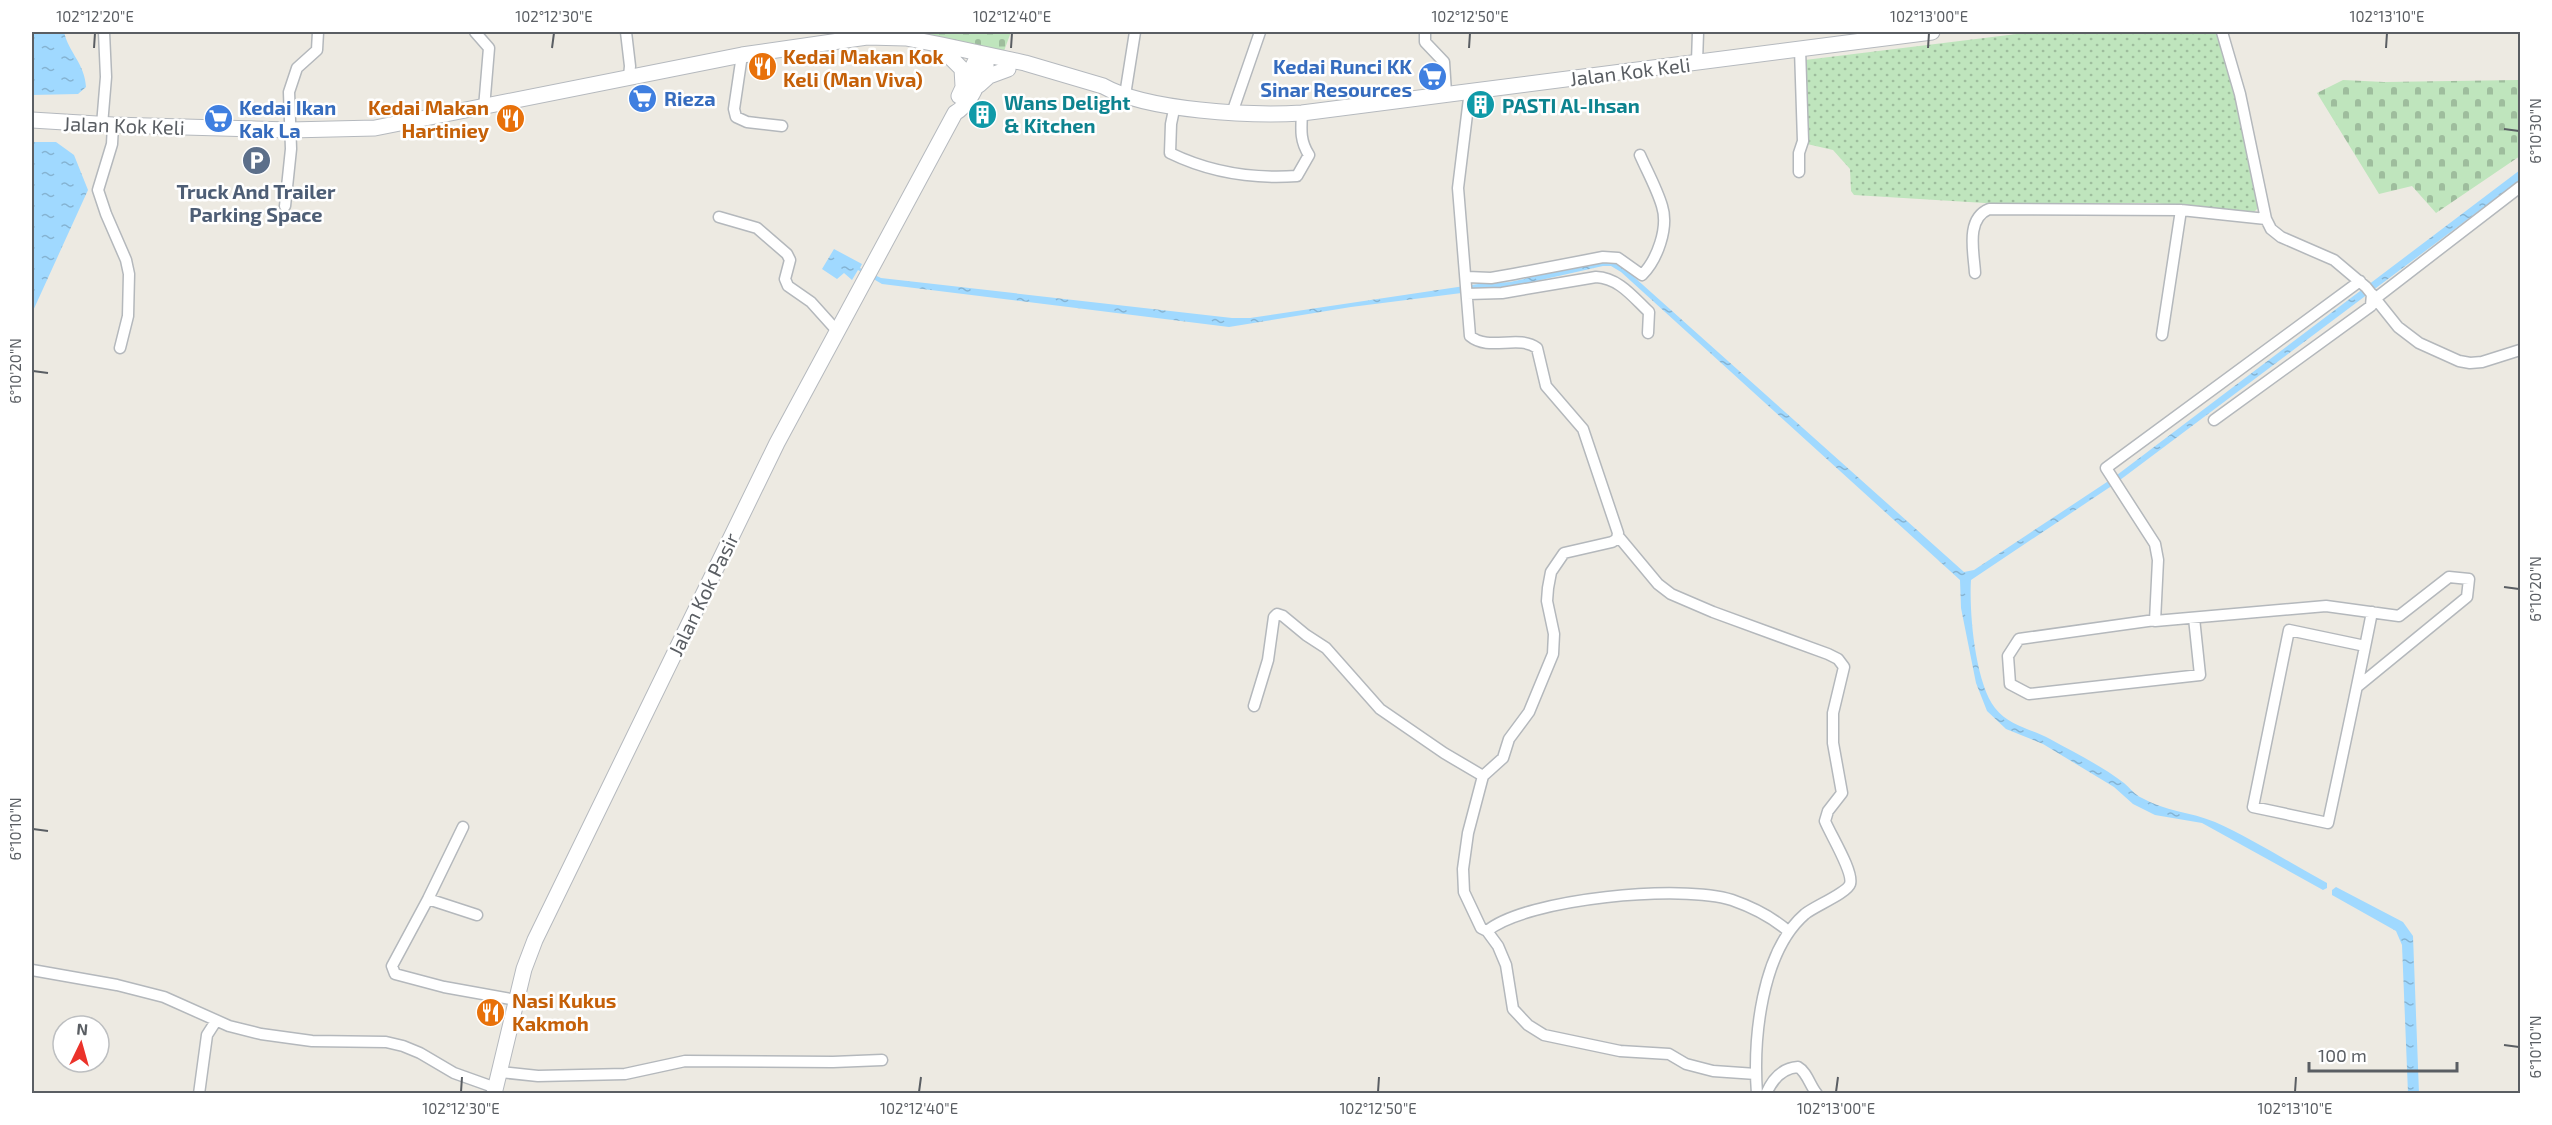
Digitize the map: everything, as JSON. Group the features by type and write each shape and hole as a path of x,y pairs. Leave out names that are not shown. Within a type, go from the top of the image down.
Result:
{"street":[{"path":"104,32 107,125 112,144 98,190 126,260 129,274 128,316 120,348"},
{"path":"285,206 291,149 289,92 292,79 302,62 317,50 318,32"},
{"path":"475,32 489,48 484,108"},
{"path":"626,32 630,66 628,77"},
{"path":"1119,94 1135,32"},
{"path":"1232,113 1260,32"},
{"path":"1425,32 1425,42 1444,62 1446,93"},
{"path":"1697,62 1698,32"},
{"name":"Jalan Kok Keli","path":"946,50 981,63 1102,94 1119,94 1232,113 1302,113 1932,32"},
{"path":"2222,32 2240,94 2266,219 2274,233 2331,258 2369,290 2398,327 2419,343 2459,361 2482,362 2520,350"},
{"name":"Jalan Kok Keli","path":"32,120 107,125 290,130 375,128 484,108 628,77 846,37 866,45 946,50 1025,63 1103,86 1119,94"},
{"path":"1799,172 1799,153 1803,141 1800,49"},
{"path":"946,50 962,69 968,91 989,76 1008,69"},
{"path":"742,55 734,109 736,117 747,122 782,126"},
{"path":"981,63 1014,65 1025,63"},
{"name":"Jalan Kok Pasir","path":"495,1091 524,969 535,940 777,443 956,113 962,110 981,63"},
{"path":"1470,90 1458,178 1467,277 1469,330 1474,339 1490,342 1526,342 1537,348 1546,386 1583,429 1618,536 1658,584 1671,594 1713,612 1828,654 1838,659 1844,667 1833,723 1833,743 1842,794 1828,811 1824,821 1849,872 1850,882 1846,890 1812,908 1788,931 1766,984 1757,1036 1757,1094"},
{"path":"1175,105 1171,124 1170,153 1201,165 1230,172 1275,177 1297,176 1309,155 1300,132 1302,113"},
{"path":"1467,277 1491,278 1603,257 1618,258 1642,275 1655,258 1664,221 1663,207 1640,155"},
{"path":"2155,620 2158,560 2155,544 2106,468 2520,187"},
{"path":"1975,273 1973,232 1981,214 1989,209 2181,210 2266,219"},
{"path":"2162,335 2181,210"},
{"path":"719,217 757,228 787,254 790,260 785,279 788,286 811,302 838,332"},
{"path":"1467,294 1502,293 1596,277 1606,278 1617,283 1649,312 1648,333"},
{"path":"2214,420 2371,306 2369,290"},
{"path":"1618,536 1612,542 1569,551 1558,560 1551,572 1548,588 1549,615 1554,634 1553,654 1529,712 1509,739 1503,759 1483,776 1468,833 1462,869 1464,892 1481,928 1487,931 1498,946 1506,966 1513,1010 1528,1025 1544,1035 1620,1051 1669,1054 1686,1064 1713,1071 1756,1074"},
{"path":"2193,618 2200,675 2029,694 2010,684 2008,656 2019,639 2155,620 2326,606 2399,616 2449,577 2469,579 2467,597 2357,687"},
{"path":"2365,646 2289,630 2253,807 2328,823 2357,687 2372,612"},
{"path":"1254,706 1268,660 1274,616 1277,614 1326,648 1380,709 1444,753 1483,776"},
{"path":"463,827 392,966 395,974 444,987 516,1000"},
{"path":"1487,931 1514,916 1583,900 1687,893 1731,900 1775,920 1788,931"},
{"path":"428,899 477,915"},
{"path":"32,970 140,990 189,1006 216,1021 245,1031 274,1037 312,1041 386,1042 403,1046 454,1073 495,1091"},
{"path":"199,1094 207,1035 216,1021"},
{"path":"500,1072 538,1076 626,1074 685,1061 882,1060"},
{"path":"1766,1094 1780,1074 1798,1067 1804,1072 1809,1085 1817,1094"}],"green space":[{"path":"906,32 1011,32 1004,51"},
{"path":"2033,32 2219,32 2235,89 2261,205 2254,212 2153,203 1985,203 1854,195 1851,191 1850,169 1833,150 1807,144 1805,60"},
{"path":"2343,80 2384,82 2518,80 2520,87 2520,156 2436,213 2412,186 2379,194 2317,93"}],"water":[{"path":"32,32 64,32 85,79 86,87 78,94 32,95"},
{"path":"32,142 56,142 74,155 88,190 32,313"},
{"path":"2520,170 2520,180 2116,483 1971,580 1972,628 1978,665 1988,696 2001,714 2014,723 2098,765 2137,795 2150,802 2215,822 2257,843 2327,883 2327,888 2323,890 2202,823 2155,815 2133,804 2114,787 2043,744 2006,729 1987,711 1976,683 1961,608 1960,580 1621,272 1611,266 1509,287 1351,307 1229,327 882,284 858,270 852,280 844,273 837,279 822,269 834,249 862,264 860,268 881,278 1232,318 1250,318 1478,284 1510,282 1603,261 1614,263 1624,268 1964,572 1974,570 2113,478"},
{"path":"2336,887 2403,922 2413,936 2419,1093 2408,1093 2402,945 2396,931 2332,895 2332,890"}],"place":[{"name":"Kedai Makan Kok Keli (Man Viva)","path":"762,67"},
{"name":"Kedai Runci KK Sinar Resources","path":"1433,77"},
{"name":"Rieza","path":"643,98"},
{"name":"PASTI Al-Ihsan","path":"1481,105"},
{"name":"Wans Delight & Kitchen","path":"983,114"},
{"name":"Kedai Ikan Kak La","path":"218,119"},
{"name":"Kedai Makan Hartiniey","path":"510,119"},
{"name":"Truck And Trailer Parking Space","path":"256,161"},
{"name":"Nasi Kukus Kakmoh","path":"491,1012"}]}
